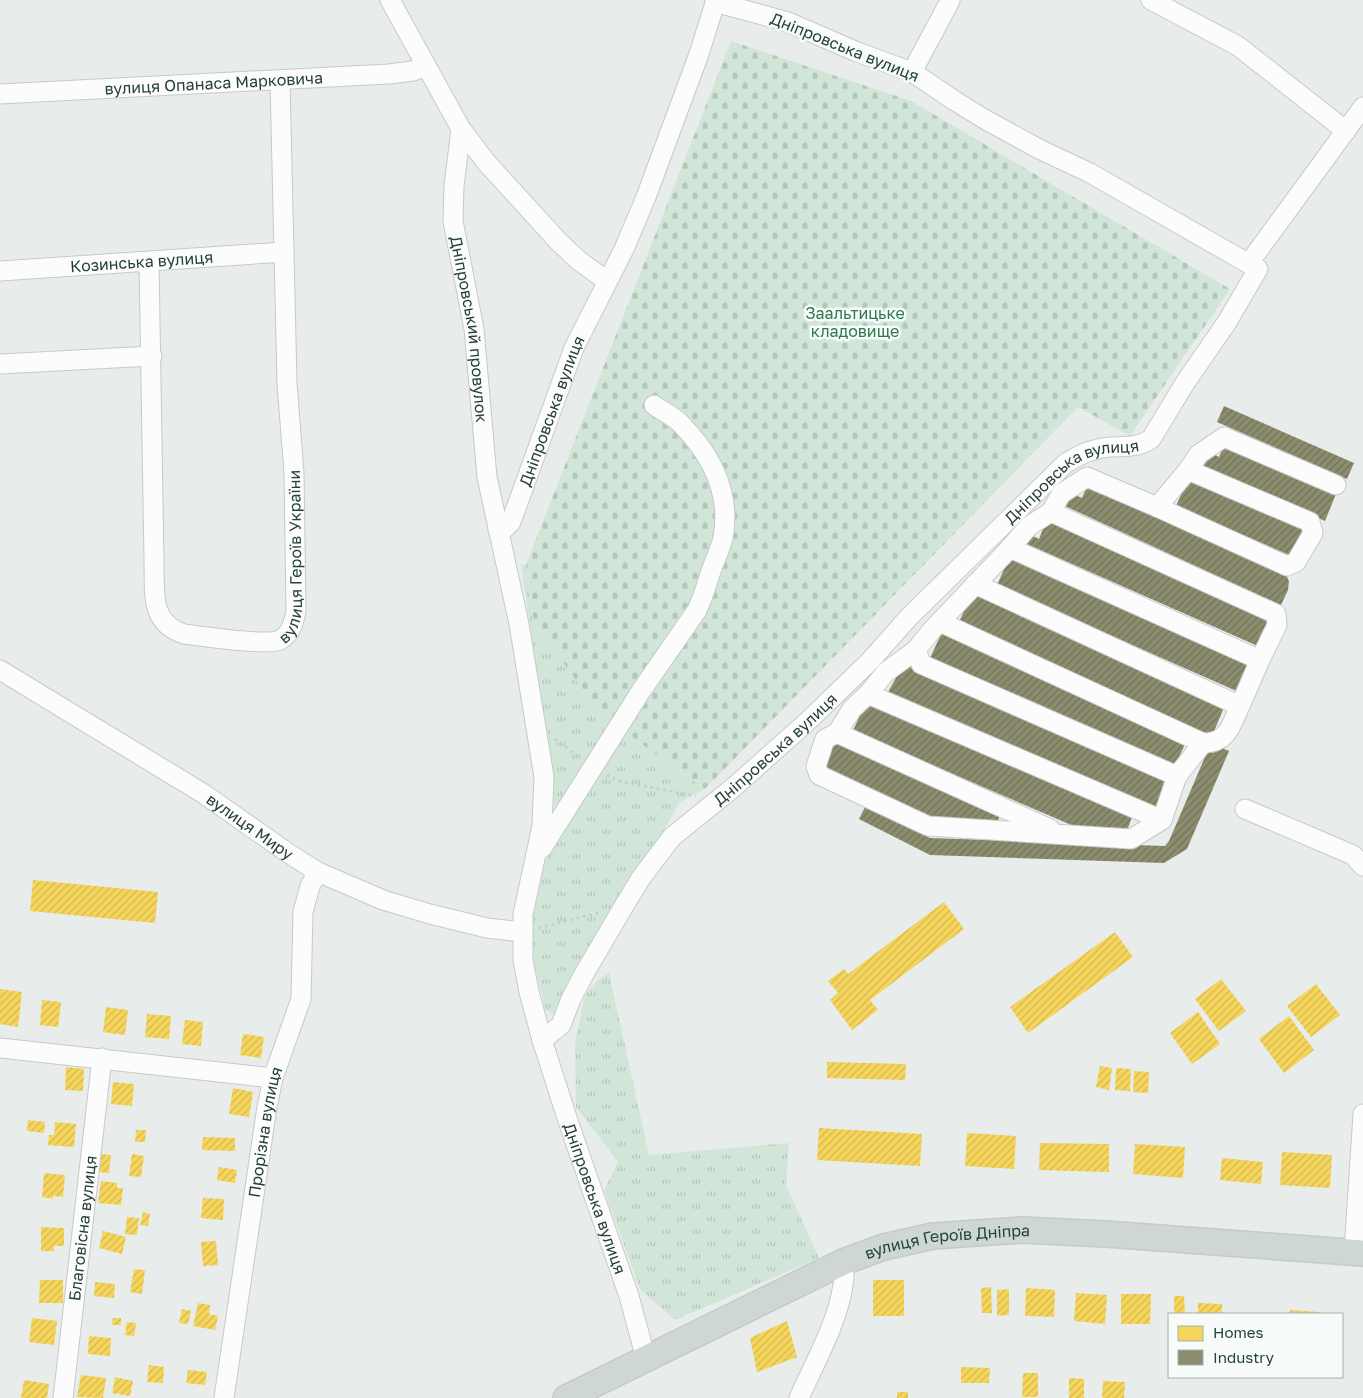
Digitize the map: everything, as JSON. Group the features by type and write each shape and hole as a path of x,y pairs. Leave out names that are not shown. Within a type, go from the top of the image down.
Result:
{"main road":[{"name":"вулиця Героїв Дніпра","path":"566,1398 844,1262 884,1247 933,1236 1022,1230 1106,1234 1359,1253"}],"street":[{"path":"390,0 461,129 507,186 558,242 578,260 607,281"},
{"path":"1151,0 1238,46 1346,131"},
{"name":"Дніпровська вулиця","path":"542,1040 561,1024 584,974 641,878 664,846 682,828 756,769 843,687 909,617 1066,463 1085,452 1109,447 1135,447 1151,439 1185,383 1218,335 1258,268 1090,173 986,120 955,102 912,72 858,52 788,22 716,1 699,54 646,197 624,249 574,348 511,522 505,528 498,530 518,624 544,777 544,812 523,914 522,932 526,976 542,1040 629,1296 646,1359"},
{"path":"912,72 950,1"},
{"name":"вулиця Опанаса Марковича","path":"0,94 389,74 413,71 425,66"},
{"name":"вулиця Героїв України","path":"149,262 154,561 158,614 166,625 184,634 264,642 278,640 290,630 296,611 294,473 287,383 280,80"},
{"path":"1249,263 1363,107"},
{"name":"Дніпровський провулок","path":"461,129 454,186 453,221 474,329 487,476 498,530"},
{"name":"Козинська вулиця","path":"0,271 284,252"},
{"path":"0,364 152,356"},
{"path":"534,859 641,691 697,610 703,599 722,540 726,516 725,500 716,474 707,457 682,425 654,405"},
{"path":"1157,507 1199,454 1224,437 1336,485"},
{"path":"1188,470 1310,522 1313,533 1296,562 1287,566 1087,477 1061,494 1051,512 1029,526 916,650 886,672 868,694 852,709 837,733 825,739 816,766 819,776 928,826 1131,839 1162,820 1177,776 1203,743"},
{"path":"909,617 936,626 1203,743 1213,743 1228,733 1277,625 1276,614 1051,512"},
{"path":"1010,548 1260,660"},
{"path":"975,584 1240,706"},
{"path":"916,650 922,664 1177,776"},
{"name":"вулиця Миру","path":"0,670 196,790 318,872 383,900 430,914 487,928 522,932"},
{"path":"868,694 1162,820"},
{"path":"837,733 1060,834"},
{"path":"1245,809 1353,855 1363,866"},
{"name":"Прорізна вулиця","path":"224,1398 262,1132 273,1078 301,999 303,912 310,886 318,872"},
{"path":"0,1048 273,1078"},
{"name":"Благовісна вулиця","path":"63,1398 102,1058"},
{"path":"1359,1253 1363,1114"},
{"path":"799,1398 841,1299 844,1283 844,1262"}],"path":[{"path":"536,721 562,745 592,768 622,782 719,799"},
{"path":"522,932 557,925 624,906"}],"green space":[{"name":"Заальтицьке кладовище","path":"731,41 911,101 1230,289 1130,436 1078,407 705,789 601,715 534,622 526,565"},
{"path":"521,564 526,565 534,622 601,715 705,789 680,802 558,1017 545,1009 534,963 532,924 535,898 542,867 556,844 556,817"},
{"path":"609,973 649,1155 789,1143 786,1185 819,1258 675,1320 640,1289 604,1190 618,1162 576,1107 575,1042 585,995 597,981"}],"building: Homes":[{"path":"33,880 158,892 155,923 30,911"},
{"path":"944,902 964,929 870,1000 878,1010 852,1030 830,1000 838,993 828,981 844,969 848,974"},
{"path":"1115,932 1133,957 1028,1033 1010,1007"},
{"path":"1221,979 1246,1011 1219,1031 1195,999"},
{"path":"1316,984 1340,1015 1311,1037 1287,1006"},
{"path":"0,989 22,992 18,1027 0,1024"},
{"path":"42,1000 61,1002 58,1027 40,1025"},
{"path":"106,1007 128,1010 125,1035 103,1032"},
{"path":"1198,1012 1220,1044 1192,1064 1170,1033"},
{"path":"147,1014 171,1016 169,1039 145,1037"},
{"path":"1289,1016 1314,1050 1284,1073 1259,1039"},
{"path":"185,1020 203,1022 201,1046 182,1044"},
{"path":"243,1034 264,1037 261,1058 240,1055"},
{"path":"827,1062 906,1064 905,1080 827,1078"},
{"path":"1100,1066 1112,1068 1109,1090 1096,1087"},
{"path":"66,1067 84,1069 83,1091 65,1090"},
{"path":"1116,1068 1131,1069 1130,1091 1115,1090"},
{"path":"1134,1071 1149,1072 1148,1093 1133,1092"},
{"path":"113,1082 134,1084 132,1106 111,1104"},
{"path":"233,1088 253,1092 249,1117 229,1114"},
{"path":"28,1120 45,1122 44,1133 27,1131"},
{"path":"55,1122 76,1124 74,1147 48,1145 49,1135 54,1135"},
{"path":"819,1128 922,1134 920,1166 817,1160"},
{"path":"136,1130 146,1130 145,1142 135,1142"},
{"path":"967,1133 1016,1136 1014,1169 965,1166"},
{"path":"203,1137 235,1138 235,1151 202,1150"},
{"path":"1040,1143 1109,1144 1109,1172 1039,1170"},
{"path":"1135,1144 1185,1147 1183,1178 1133,1174"},
{"path":"1282,1152 1332,1155 1330,1188 1280,1185"},
{"path":"100,1154 111,1155 109,1173 98,1172"},
{"path":"132,1154 144,1156 141,1177 129,1176"},
{"path":"1222,1158 1263,1162 1261,1184 1220,1180"},
{"path":"219,1167 237,1170 235,1183 217,1180"},
{"path":"44,1173 65,1175 63,1197 53,1196 53,1199 42,1197"},
{"path":"101,1181 117,1183 117,1188 123,1188 121,1205 98,1203"},
{"path":"203,1198 224,1199 223,1220 201,1218"},
{"path":"143,1212 150,1214 148,1226 140,1225"},
{"path":"127,1217 139,1218 137,1235 125,1234"},
{"path":"41,1227 64,1228 64,1246 54,1246 54,1251 41,1251"},
{"path":"103,1231 126,1237 122,1254 99,1248"},
{"path":"216,1241 218,1265 203,1266 201,1242"},
{"path":"134,1269 145,1270 142,1294 130,1292"},
{"path":"40,1280 63,1280 63,1303 39,1303"},
{"path":"873,1280 904,1280 904,1316 873,1316"},
{"path":"95,1282 115,1284 114,1298 94,1296"},
{"path":"991,1287 992,1313 982,1313 981,1288"},
{"path":"1026,1288 1055,1290 1054,1317 1025,1316"},
{"path":"1009,1289 1009,1315 997,1316 997,1290"},
{"path":"1076,1293 1107,1295 1105,1324 1074,1321"},
{"path":"1121,1294 1151,1294 1150,1324 1121,1324"},
{"path":"1174,1296 1184,1296 1185,1313 1174,1313"},
{"path":"198,1303 210,1305 209,1314 218,1316 215,1330 193,1326"},
{"path":"1198,1303 1222,1304 1222,1313 1198,1313"},
{"path":"182,1309 191,1311 188,1324 179,1323"},
{"path":"1290,1310 1320,1312 1320,1313 1290,1313"},
{"path":"32,1318 57,1321 54,1345 29,1342"},
{"path":"113,1318 121,1318 121,1325 112,1325"},
{"path":"787,1321 797,1357 757,1372 750,1338"},
{"path":"127,1322 136,1323 134,1336 125,1335"},
{"path":"89,1336 111,1338 110,1356 88,1354"},
{"path":"149,1365 164,1367 163,1383 147,1382"},
{"path":"961,1367 990,1368 989,1383 961,1383"},
{"path":"188,1370 207,1372 205,1385 186,1383"},
{"path":"1023,1373 1038,1373 1038,1397 1022,1397"},
{"path":"81,1375 106,1378 103,1398 77,1397"},
{"path":"115,1377 133,1381 130,1396 112,1393"},
{"path":"1069,1378 1084,1379 1084,1398 1069,1398"},
{"path":"24,1380 49,1384 47,1398 21,1398"},
{"path":"1103,1381 1125,1382 1124,1398 1102,1398"},
{"path":"897,1392 908,1392 908,1398 897,1398"}],"building: Industry":[{"path":"1224,406 1354,463 1347,479 1217,422"},
{"path":"1224,445 1336,494 1325,521 1198,466 1209,452 1219,457"},
{"path":"1189,477 1306,528 1294,557 1176,506"},
{"path":"1088,484 1285,573 1289,581 1288,590 1281,605 1065,506 1071,493 1082,498"},
{"path":"1047,519 1272,620 1260,647 1027,544 1031,535 1039,539"},
{"path":"1010,556 1254,664 1241,693 997,585"},
{"path":"973,591 1225,705 1212,736 959,622"},
{"path":"943,630 1187,740 1174,768 930,658"},
{"path":"904,664 1169,780 1157,810 888,692"},
{"path":"865,703 1132,817 1128,828 1076,827 853,731"},
{"path":"833,742 1001,813 997,823 935,818 822,771"},
{"path":"1217,746 1229,751 1187,849 1164,863 930,855 859,819 866,805 930,838 1165,846 1169,841 1208,750 1214,753"}]}
